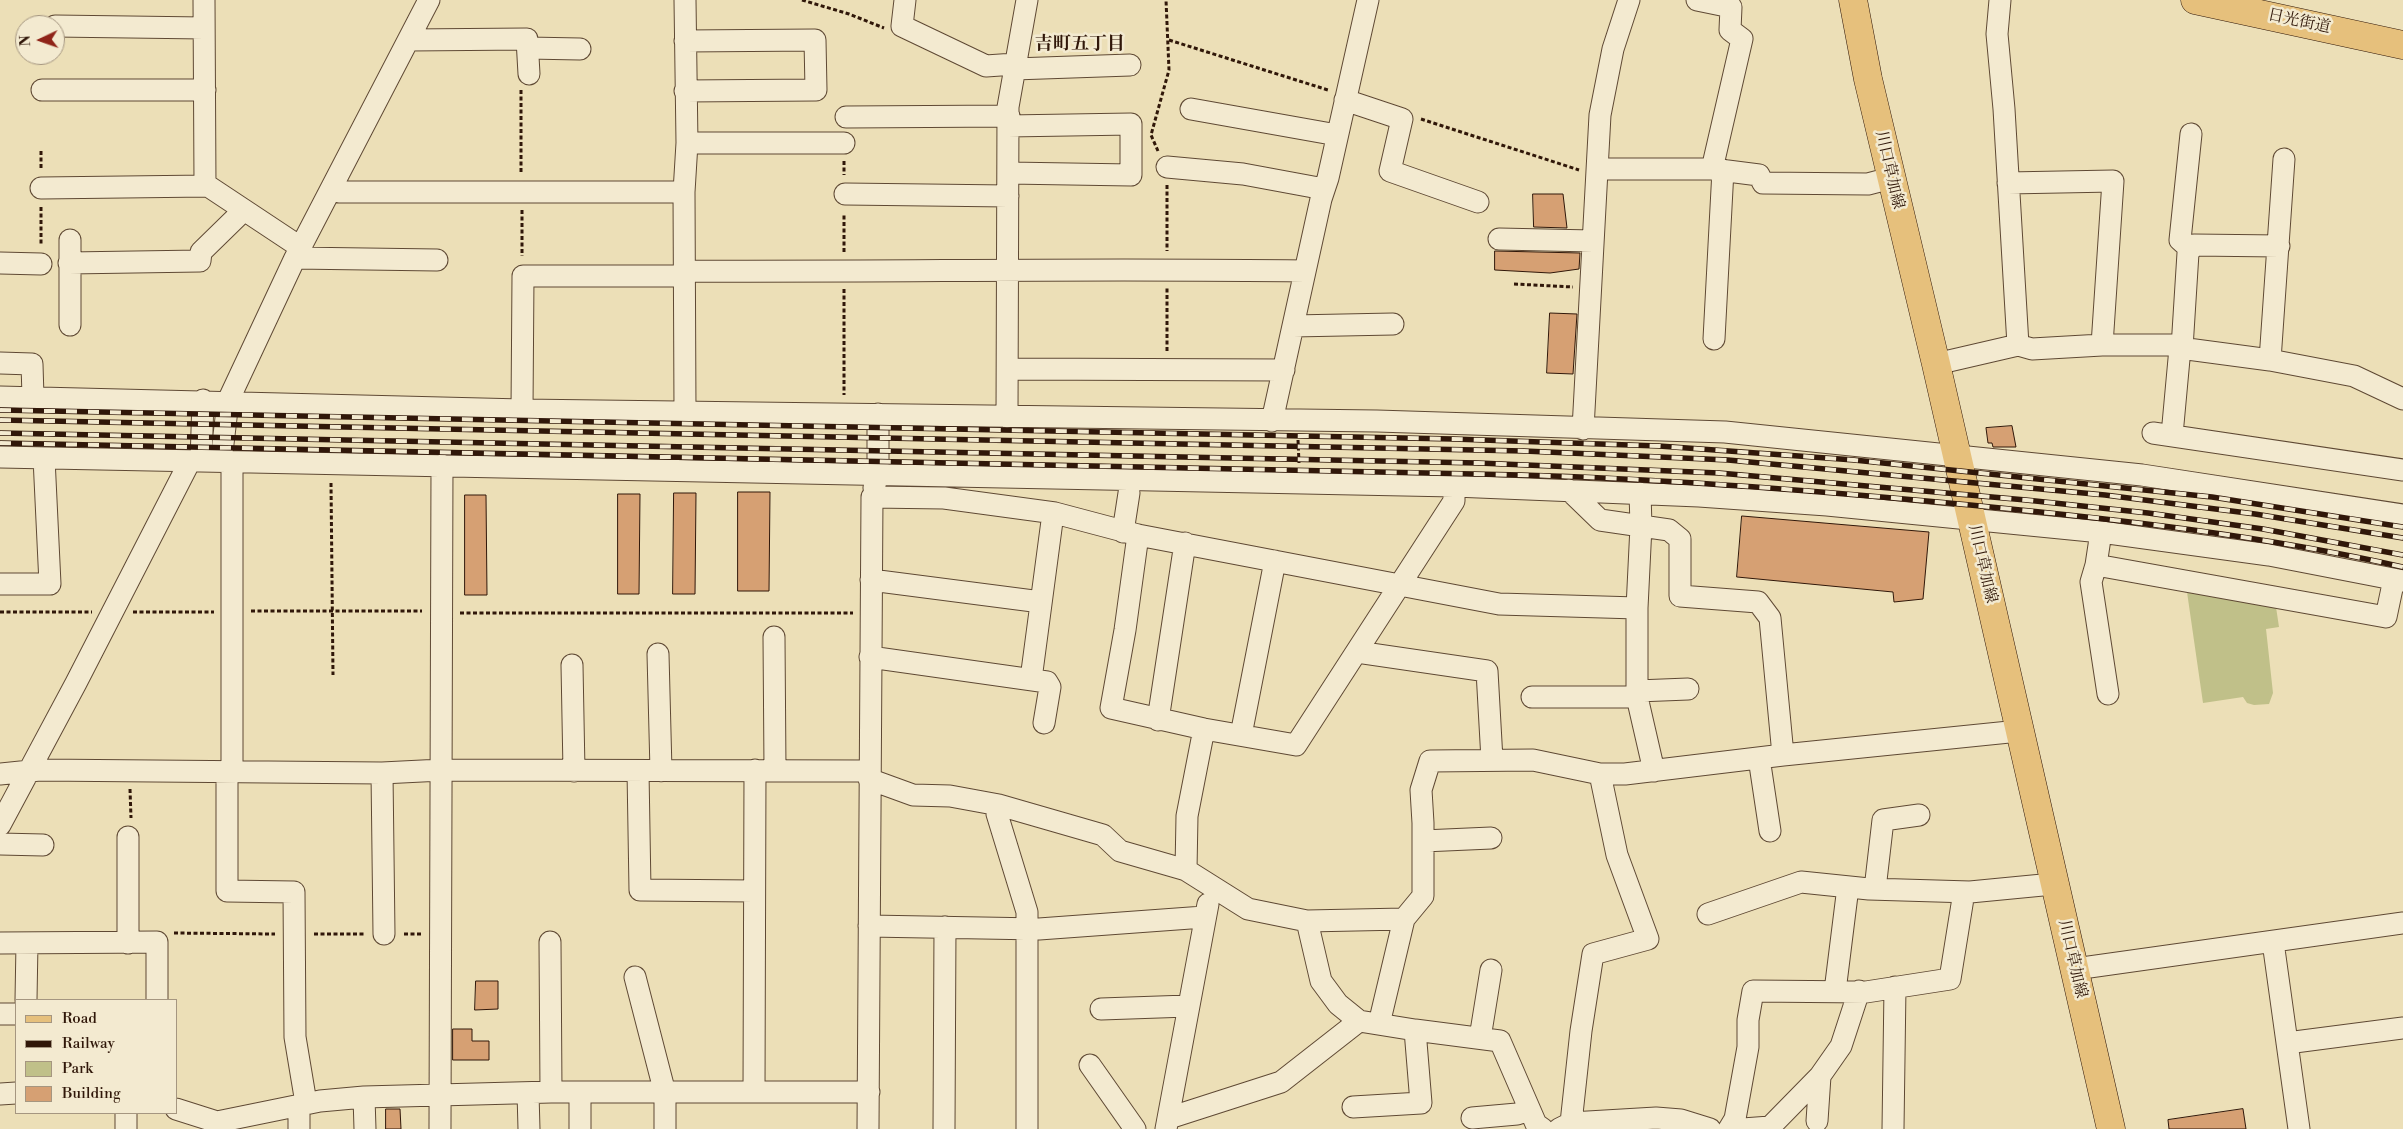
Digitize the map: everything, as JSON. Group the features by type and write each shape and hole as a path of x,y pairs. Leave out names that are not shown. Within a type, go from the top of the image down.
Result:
{"main road":[{"name":"川口草加線","path":"1853,0 1891,178 1936,364 2111,1129"},
{"name":"日光街道","path":"2195,0 2403,45"}],"street":[{"path":"204,0 205,184 207,186"},
{"path":"0,825 30,770 211,461 228,401 297,253 430,0"},
{"path":"685,0 687,143 684,192 685,412"},
{"path":"905,0 902,26 986,66 1130,66"},
{"path":"1007,417 1008,121 1027,0"},
{"path":"1272,421 1368,0"},
{"path":"1583,429 1600,115 1612,49 1629,0"},
{"path":"1697,0 1731,7 1730,30 1742,39 1717,170 1714,339"},
{"path":"2000,0 1997,34 2004,109 2018,345"},
{"path":"65,26 204,28"},
{"path":"409,40 527,39 529,74"},
{"path":"685,41 815,40 816,90 685,91"},
{"path":"528,48 580,49"},
{"path":"42,90 205,90"},
{"path":"1345,98 1402,119 1390,171 1478,202"},
{"path":"1190,109 1337,135"},
{"path":"846,117 1131,124 1130,175 1009,173"},
{"path":"2190,250 2180,240 2191,134"},
{"path":"687,143 844,142"},
{"path":"2270,360 2284,159"},
{"path":"1167,167 1242,174 1324,189"},
{"path":"1598,170 1717,170 1759,175 1763,183 1868,184 1891,178"},
{"path":"2008,183 2113,181 2102,345"},
{"path":"41,188 207,186 244,210 297,253 437,260"},
{"path":"332,188 339,192 684,192"},
{"path":"844,194 1008,196"},
{"path":"70,263 200,262 201,252 244,210"},
{"path":"1499,239 1593,241"},
{"path":"70,240 70,325"},
{"path":"2279,246 2194,245 2188,253 2181,348 2162,434 2403,470"},
{"path":"0,263 41,264"},
{"path":"522,410 523,276 1008,269 1305,271"},
{"path":"1293,326 1393,324"},
{"path":"1936,364 2018,345 2032,349 2102,345 2174,345 2181,348 2270,360 2354,376 2403,399"},
{"path":"0,363 32,364 33,397"},
{"path":"1008,369 1284,370"},
{"path":"0,397 203,400 522,410 1378,421 1583,429 1725,432 2142,475 2403,515"},
{"path":"203,400 211,461 229,771 227,891 294,892 295,1037 303,1104 299,1129"},
{"path":"868,1129 872,498 878,474 878,414"},
{"path":"0,457 331,462 1569,490 1827,505 2101,532 2269,554 2399,580 2386,617 2096,565"},
{"path":"0,584 50,584 44,458"},
{"path":"440,1129 442,465"},
{"path":"1130,493 1131,534 1125,630 1111,708 1158,720 1296,745 1454,501 1454,486"},
{"path":"1569,490 1600,520 1670,530 1680,539 1680,596 1758,602 1770,618 1783,755"},
{"path":"1640,494 1637,694 1654,771"},
{"path":"872,498 944,498 1055,513 1131,534 1499,604 1637,608"},
{"path":"1031,679 1052,521 1055,513"},
{"path":"2101,532 2096,565 2091,582 2108,694"},
{"path":"1158,720 1185,543"},
{"path":"1241,735 1275,561"},
{"path":"871,580 1041,602"},
{"path":"754,1092 754,892 774,638"},
{"path":"1357,652 1487,671 1492,760"},
{"path":"658,654 661,771"},
{"path":"870,658 1047,682 1050,687 1044,723"},
{"path":"572,665 574,771"},
{"path":"1532,697 1637,694 1688,689"},
{"path":"1186,870 1188,816 1204,729"},
{"path":"1168,1124 1281,1082 1369,1022 1404,919 1423,896 1421,790 1430,761 1533,760 1600,774 1654,771 1783,755 2019,731"},
{"path":"1759,758 1770,831"},
{"path":"0,774 14,774 30,770 382,773 442,770 765,770 869,775 913,795 950,796 999,805 1103,835 1120,851 1186,870 1248,909 1307,920 1404,919"},
{"path":"638,771 640,890 754,892"},
{"path":"382,773 384,934"},
{"path":"1600,774 1617,855 1648,939 1593,954 1565,1126 1656,1118 1680,1120 1710,1129"},
{"path":"999,805 997,814 1027,912 1026,1129"},
{"path":"1875,889 1883,820 1919,815"},
{"path":"128,837 128,942"},
{"path":"1423,842 1491,838"},
{"path":"0,844 43,845"},
{"path":"1708,914 1801,882 1875,889 1964,892 2054,884"},
{"path":"1168,1124 1204,917 1213,887"},
{"path":"1835,992 1848,887"},
{"path":"1729,1129 1735,1119 1748,1047 1748,1020 1753,991 1859,992 1950,979 1964,892"},
{"path":"869,926 1027,929 1204,917"},
{"path":"1307,920 1321,981 1338,1004 1369,1022 1500,1041 1529,1110 1536,1124 1543,1129"},
{"path":"2075,969 2403,923"},
{"path":"944,1129 945,927"},
{"path":"0,943 157,942 157,999"},
{"path":"550,942 551,1092"},
{"path":"2273,942 2299,1129"},
{"path":"26,999 27,943"},
{"path":"1480,1038 1491,970"},
{"path":"635,976 664,1093 665,1129"},
{"path":"1893,1129 1896,987"},
{"path":"1743,1129 1770,1127 1820,1076 1841,1046 1859,992"},
{"path":"1101,1009 1188,1006"},
{"path":"0,1014 15,1014"},
{"path":"2287,1043 2403,1028"},
{"path":"1353,1108 1421,1103 1415,1030"},
{"path":"1090,1065 1135,1129"},
{"path":"1817,1121 1820,1076"},
{"path":"178,1110 217,1122 234,1124 303,1104 364,1097 551,1092 869,1092"},
{"path":"580,1092 580,1129"},
{"path":"0,1094 15,1093"},
{"path":"528,1093 529,1129"},
{"path":"364,1097 365,1129"},
{"path":"1472,1118 1517,1114 1529,1110"},
{"path":"126,1114 126,1129"}],"path":[{"path":"1166,0 1169,70 1152,135 1162,162 1167,162 1166,369"},
{"path":"1169,40 1345,98"},
{"path":"1402,119 1409,116 1576,169 1598,170"},
{"path":"1514,284 1591,288"},
{"path":"1298,438 1299,467"},
{"path":"331,462 333,675"},
{"path":"441,613 862,613"},
{"path":"128,837 131,836 130,771"}],"green space":[{"path":"2187,592 2276,607 2279,627 2266,629 2273,693 2269,704 2254,705 2247,703 2243,697 2203,703"}],"building":[{"path":"1533,194 1563,194 1567,228 1534,227"},
{"path":"1495,251 1580,253 1579,269 1550,273 1495,270"},
{"path":"1550,313 1577,314 1573,374 1547,373"},
{"path":"2012,426 2016,447 1993,447 1992,443 1988,443 1986,428"},
{"path":"738,492 770,492 769,591 738,591"},
{"path":"674,493 696,493 695,594 673,594"},
{"path":"618,494 640,494 639,594 618,594"},
{"path":"465,495 486,495 487,595 465,595"},
{"path":"1742,516 1929,532 1923,599 1894,602 1893,592 1737,577"},
{"path":"476,981 498,981 498,1009 475,1010"},
{"path":"453,1029 472,1029 472,1041 489,1041 489,1060 453,1060"},
{"path":"386,1109 400,1109 401,1129 386,1129"},
{"path":"2243,1109 2246,1129 2169,1129 2168,1120"}],"railway":[{"path":"0,410 1453,439 1659,446 1854,460 2212,497 2403,527"},
{"path":"0,420 1524,451 1728,460 2105,495 2255,514 2403,538"},
{"path":"0,433 1478,463 1719,473 2026,500 2148,513 2263,529 2403,555"},
{"path":"0,443 1521,475 1633,479 1858,495 2079,516 2242,537 2403,567"}],"district":[{"name":"吉町五丁目","path":"1080,45"}]}
